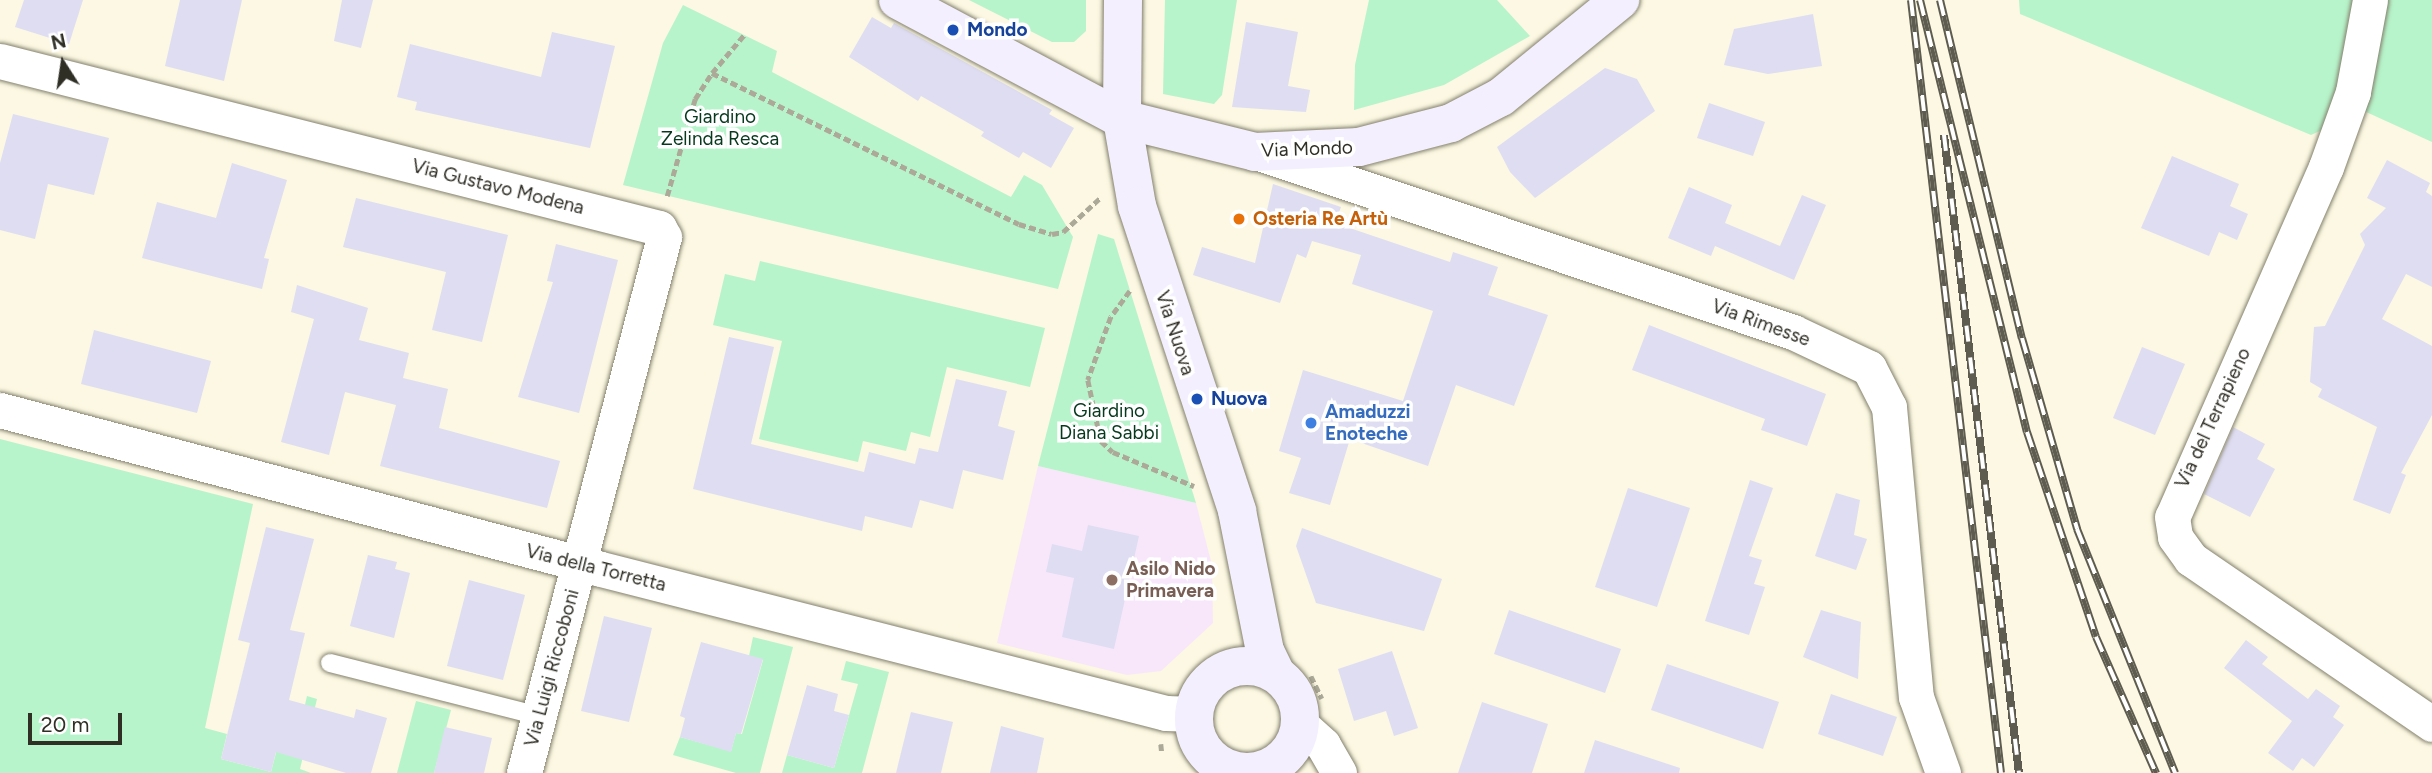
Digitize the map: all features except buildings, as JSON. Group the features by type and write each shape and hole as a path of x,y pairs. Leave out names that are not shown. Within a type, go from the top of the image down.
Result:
{"main road":[{"name":"Via Mondo","path":"898,0 1122,119 1255,152 1359,147 1451,123 1501,97 1620,0"},
{"name":"Via Nuova","path":"1123,0 1122,119 1149,253 1244,543 1265,651 1276,674"},
{"name":"Via Nuova","path":"1214,677 1240,626 1244,543"},
{"path":"1240,666 1276,674 1298,701 1293,749 1272,766 1238,772 1207,754 1194,714 1214,677 1240,666"}],"street":[{"name":"Via del Terrapieno","path":"2370,0 2353,92 2326,167 2172,517 2175,537 2191,559 2432,724"},
{"name":"Via Gustavo Modena","path":"0,61 659,228"},
{"name":"Via Rimesse","path":"1255,152 1793,332 1869,368 1880,380 1889,407 1916,697 1943,773"},
{"path":"579,564 664,237 659,228"},
{"name":"Via della Torretta","path":"0,410 579,564 1166,713 1194,714"},
{"name":"Via Luigi Riccoboni","path":"524,773 579,564"},
{"path":"1293,749 1323,745 1339,773"}],"lane":[{"path":"330,663 539,716"}],"path":[{"path":"659,228 695,99 712,73 744,35"},
{"path":"712,73 1041,231 1063,232 1104,194"},
{"path":"1132,290 1111,317 1088,380 1101,440 1113,452 1195,486"}],"shaded area":[{"name":"Asilo Nido Primavera","path":"1038,466 1196,503 1212,565 1213,623 1161,671 1127,675 997,643"}],"green space":[{"path":"969,0 1086,0 1086,31 1074,42 1052,42"},
{"path":"1165,0 1237,0 1222,95 1214,104 1163,94"},
{"path":"1369,0 1497,0 1530,36 1444,85 1354,110 1355,65"},
{"path":"2019,0 2432,0 2432,142 2364,111 2311,135 2020,14"},
{"name":"Giardino Zelinda Resca","path":"683,5 777,51 772,72 1011,197 1024,175 1042,185 1073,237 1058,289 623,185 663,43"},
{"name":"Giardino Diana Sabbi","path":"1098,234 1114,239 1196,503 1038,466"},
{"path":"760,261 1045,328 1030,387 947,367 930,437 911,432 906,451 863,441 858,462 759,439 782,341 713,325 725,274 755,281"},
{"path":"0,439 253,504 205,728 227,734 221,759 271,772 277,749 294,753 307,696 317,699 300,769 311,773 0,773"},
{"path":"753,637 793,647 760,773 736,773 673,755 680,737 731,751 736,733 742,734 763,660 749,656"},
{"path":"846,661 889,672 862,773 782,773 787,755 834,768 858,684 841,680"},
{"path":"416,701 451,710 434,773 397,773"}],"railway":[{"path":"1911,0 2001,773"},
{"path":"1920,0 2027,432 2096,637 2156,773"},
{"path":"1940,0 2022,338 2077,529 2175,773"},
{"path":"1944,135 2019,773"}],"place":[{"name":"Mondo","path":"953,30"},
{"name":"Osteria Re Artù","path":"1239,219"},
{"name":"Nuova","path":"1197,399"},
{"name":"Amaduzzi Enoteche","path":"1311,423"},
{"name":"Asilo Nido Primavera","path":"1112,580"}]}
